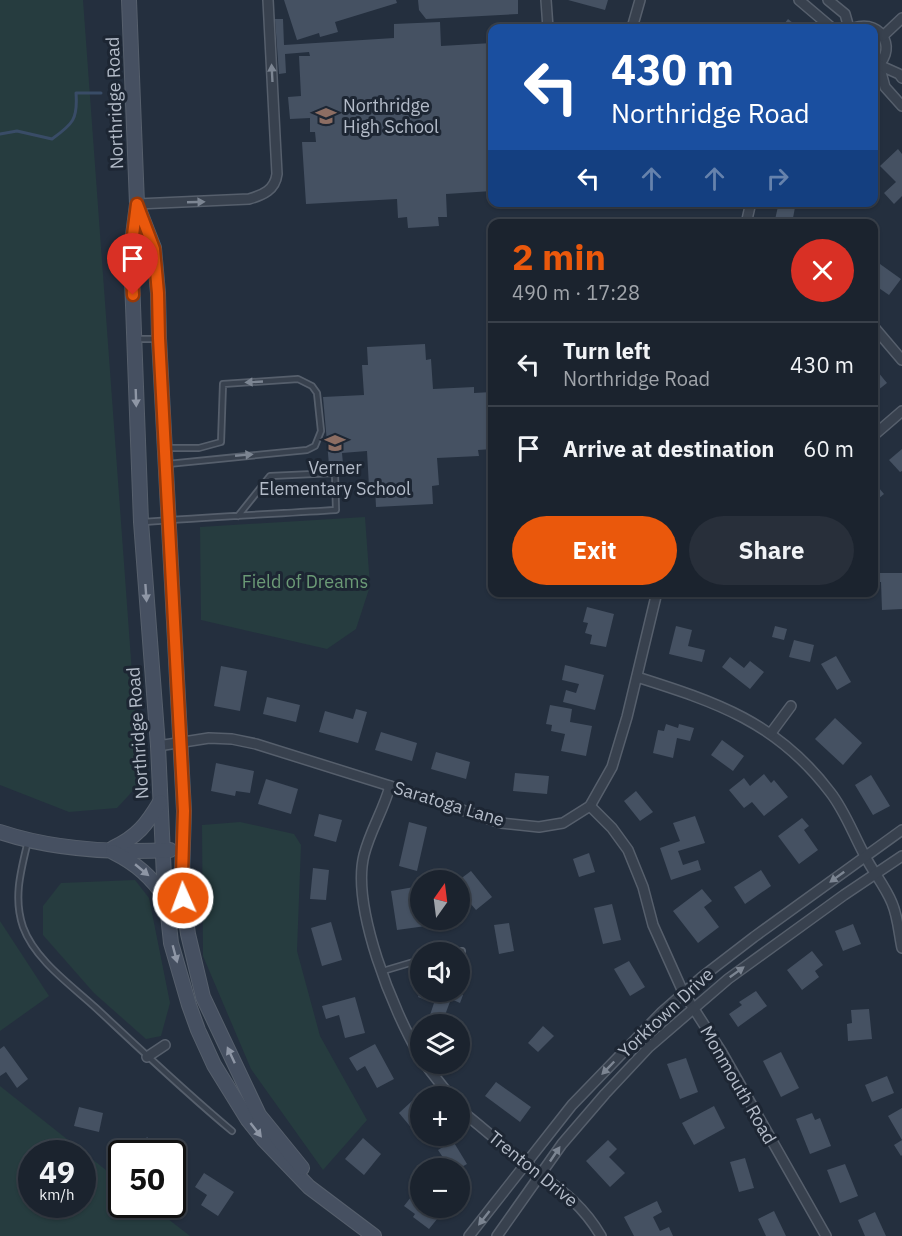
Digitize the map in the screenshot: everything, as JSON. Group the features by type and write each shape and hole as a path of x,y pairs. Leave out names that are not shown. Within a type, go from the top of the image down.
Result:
{"main road":[{"name":"Northridge Road","path":"129,0 137,204 131,251 141,522 158,746 166,899 171,942 198,1030 233,1099 264,1140 283,1153 335,1205 374,1236"},
{"name":"Northridge Road","path":"137,204 154,249 158,293 184,811 184,907 188,934 204,997 259,1115 283,1153"},
{"path":"109,850 130,840 149,821 160,801"},
{"path":"0,832 28,841 109,850 183,849"},
{"path":"109,850 141,868 154,881 166,899"}],"street":[{"path":"137,204 249,200 260,196 274,185 277,174 268,0"},
{"path":"546,0 548,24"},
{"path":"633,24 640,0"},
{"path":"800,0 827,24"},
{"path":"828,0 845,14 848,24"},
{"path":"883,36 902,18"},
{"path":"878,32 883,36 886,48 886,54 878,64"},
{"path":"878,68 899,74 902,78"},
{"path":"878,71 885,87 902,106"},
{"path":"878,332 902,360"},
{"path":"878,432 902,411"},
{"name":"Saratoga Lane","path":"158,746 209,738 232,739 256,744 501,823 539,827 563,823 590,806 612,767 656,597"},
{"path":"637,677 726,708 771,733 806,764 830,792 844,814 894,906 902,948"},
{"path":"771,733 791,706"},
{"path":"390,786 364,856 361,895 370,933 395,1007 410,1036"},
{"name":"Monmouth Road","path":"590,806 612,828 628,850 643,887 653,925 683,992 721,1051 826,1236"},
{"name":"Yorktown Drive","path":"470,1236 572,1105 683,992 754,937 902,830"},
{"name":"Yorktown Drive","path":"497,1236 562,1144 604,1094 649,1047 728,979 902,856"},
{"path":"147,1057 165,1046"},
{"path":"433,1074 442,1086"},
{"name":"Trenton Drive","path":"470,1118 526,1164 564,1191 585,1212 601,1236"}],"lane":[{"path":"134,340 159,338"},
{"path":"165,464 308,450 315,446 321,431 317,393 312,386 298,379 223,384 222,457"},
{"path":"165,448 199,448 221,442"},
{"path":"141,522 336,510 335,473 270,476 238,516"},
{"path":"28,841 19,877 18,897 20,916 30,940 45,961 187,1094 232,1131"},
{"path":"383,971 410,963"}],"green space":[{"path":"0,0 83,0 140,783 117,808 69,812 0,785"},
{"name":"Field of Dreams","path":"365,517 370,586 356,629 327,649 201,620 200,527"},
{"path":"240,822 294,834 301,845 297,951 320,1036 367,1120 323,1170 251,1069 203,956 202,825"},
{"path":"135,880 149,898 170,1003 161,1036 146,1039 94,993 43,935 43,906 61,883"},
{"path":"0,921 49,996 0,1031"},
{"path":"0,1086 68,1140 18,1140 18,1218 96,1218 96,1162 108,1172 108,1218 167,1218 190,1236 0,1236"}],"building":[{"path":"284,0 396,0 397,3 335,22 338,32 320,37 319,33 297,40"},
{"path":"418,0 518,0 518,14 426,19 419,10"},
{"path":"568,0 608,0 605,10"},
{"path":"275,19 283,19 284,45 394,38 394,24 440,22 441,46 488,43 488,191 446,194 447,217 438,217 439,226 408,228 407,217 398,218 397,199 306,204 302,142 316,142 315,132 310,132 310,118 290,119 288,97 301,96 299,56 310,56 309,52 285,54 286,73 279,74"},
{"path":"788,19 794,24 784,24"},
{"path":"898,149 902,154 902,196 894,204 884,193 896,182 880,166"},
{"path":"778,207 795,207 793,218 796,219 775,219"},
{"path":"878,263 901,279 889,295 878,287"},
{"path":"425,344 426,360 431,359 433,389 474,387 474,393 488,392 488,449 478,450 479,456 437,458 439,485 432,486 433,504 376,507 375,487 369,487 367,451 342,453 343,464 329,465 323,397 364,395 362,365 368,365 367,347"},
{"path":"878,372 887,383 878,390"},
{"path":"902,449 902,471 900,472 889,460"},
{"path":"878,487 884,494 878,499"},
{"path":"878,573 902,573 902,609 882,610 881,582 878,582"},
{"path":"587,607 614,614 606,647 590,644 592,635 585,633 588,623 583,622"},
{"path":"676,626 692,630 688,646 705,650 702,662 669,654"},
{"path":"775,626 787,629 784,640 772,637"},
{"path":"794,640 814,645 810,662 789,657"},
{"path":"836,656 851,682 837,690 821,664"},
{"path":"730,657 744,668 750,661 764,672 750,689 722,667"},
{"path":"565,665 604,675 595,710 563,702 566,690 576,693 579,684 562,680"},
{"path":"221,666 247,671 240,711 214,706"},
{"path":"267,697 300,705 296,722 263,714"},
{"path":"550,705 572,709 570,722 592,726 586,756 561,751 565,734 551,731 552,725 546,724"},
{"path":"356,709 367,712 358,743 319,732 325,711 353,719"},
{"path":"835,718 862,743 843,765 815,739"},
{"path":"666,724 678,728 679,724 694,728 690,741 677,738 673,758 653,753 658,730 664,731"},
{"path":"381,732 417,743 412,761 375,750"},
{"path":"722,740 744,756 733,771 711,755"},
{"path":"436,752 470,762 466,779 431,769"},
{"path":"216,763 254,771 250,793 236,791 235,796 211,791"},
{"path":"515,773 549,776 547,794 513,791"},
{"path":"764,774 771,783 774,780 788,797 764,816 752,802 744,808 729,790 744,778 750,786"},
{"path":"871,775 890,806 873,815 855,785"},
{"path":"266,779 298,789 291,814 258,804"},
{"path":"636,791 653,812 640,821 624,801"},
{"path":"319,814 342,820 336,842 314,836"},
{"path":"695,816 705,843 678,851 683,865 698,860 701,870 671,880 660,848 680,841 673,823"},
{"path":"802,818 809,826 804,830 818,850 799,864 778,836"},
{"path":"409,822 427,827 417,870 399,866"},
{"path":"589,853 595,872 579,877 573,859"},
{"path":"313,868 329,870 326,900 310,899"},
{"path":"761,870 771,886 745,904 734,887"},
{"path":"470,872 492,897 476,910 470,903"},
{"path":"410,888 410,928 397,930 391,891"},
{"path":"702,889 712,901 704,907 719,927 698,943 673,911"},
{"path":"612,904 621,940 603,944 594,908"},
{"path":"331,922 342,960 322,966 311,928"},
{"path":"509,923 514,951 499,954 494,925"},
{"path":"853,924 861,944 843,951 835,931"},
{"path":"812,951 823,965 815,971 819,977 802,990 787,970"},
{"path":"629,961 645,987 630,996 614,969"},
{"path":"756,991 767,1006 738,1027 729,1014 742,1005 739,1002"},
{"path":"355,997 365,1033 345,1038 339,1015 326,1019 322,1006"},
{"path":"431,1002 450,1002 445,1014 430,1014 434,1003"},
{"path":"869,1009 872,1039 848,1041 847,1024 852,1023 851,1010"},
{"path":"543,1026 554,1036 538,1052 528,1043"},
{"path":"375,1044 394,1079 377,1088 365,1066 357,1071 349,1058"},
{"path":"4,1046 28,1079 17,1088 6,1072 0,1076 0,1049"},
{"path":"781,1052 799,1088 781,1097 763,1061"},
{"path":"686,1058 698,1092 680,1099 667,1064"},
{"path":"887,1076 894,1093 872,1102 865,1085"},
{"path":"496,1082 531,1107 520,1122 485,1096"},
{"path":"410,1103 410,1126 399,1113"},
{"path":"714,1106 725,1128 694,1145 682,1123"},
{"path":"79,1107 103,1113 99,1132 74,1126"},
{"path":"902,1108 902,1140 888,1116"},
{"path":"812,1113 815,1120 820,1118 831,1146 810,1154 796,1119"},
{"path":"363,1138 381,1154 364,1175 345,1159"},
{"path":"608,1140 617,1149 609,1157 625,1173 610,1187 586,1161"},
{"path":"902,1140 902,1155 901,1156 894,1145"},
{"path":"445,1146 456,1146 463,1158 443,1158 438,1150"},
{"path":"745,1158 754,1188 739,1192 730,1162"},
{"path":"845,1164 858,1196 840,1203 827,1170"},
{"path":"204,1173 234,1192 218,1216 201,1205 207,1195 195,1187"},
{"path":"410,1198 410,1210 404,1206"},
{"path":"657,1201 662,1212 653,1217 660,1231 669,1227 673,1236 634,1236 624,1217"},
{"path":"774,1211 786,1236 766,1236 758,1219"},
{"path":"875,1212 886,1236 865,1236 858,1220"},
{"path":"414,1218 438,1218 429,1229"}],"waterway":[{"path":"0,134 17,131 52,139 73,120 76,93 101,93"}],"place":[{"name":"Northridge High School","path":"326,116"},
{"name":"Verner Elementary School","path":"335,443"}],"route":[{"path":"133,295 131,251 137,204 154,249 158,293 184,811 183,898"}]}
